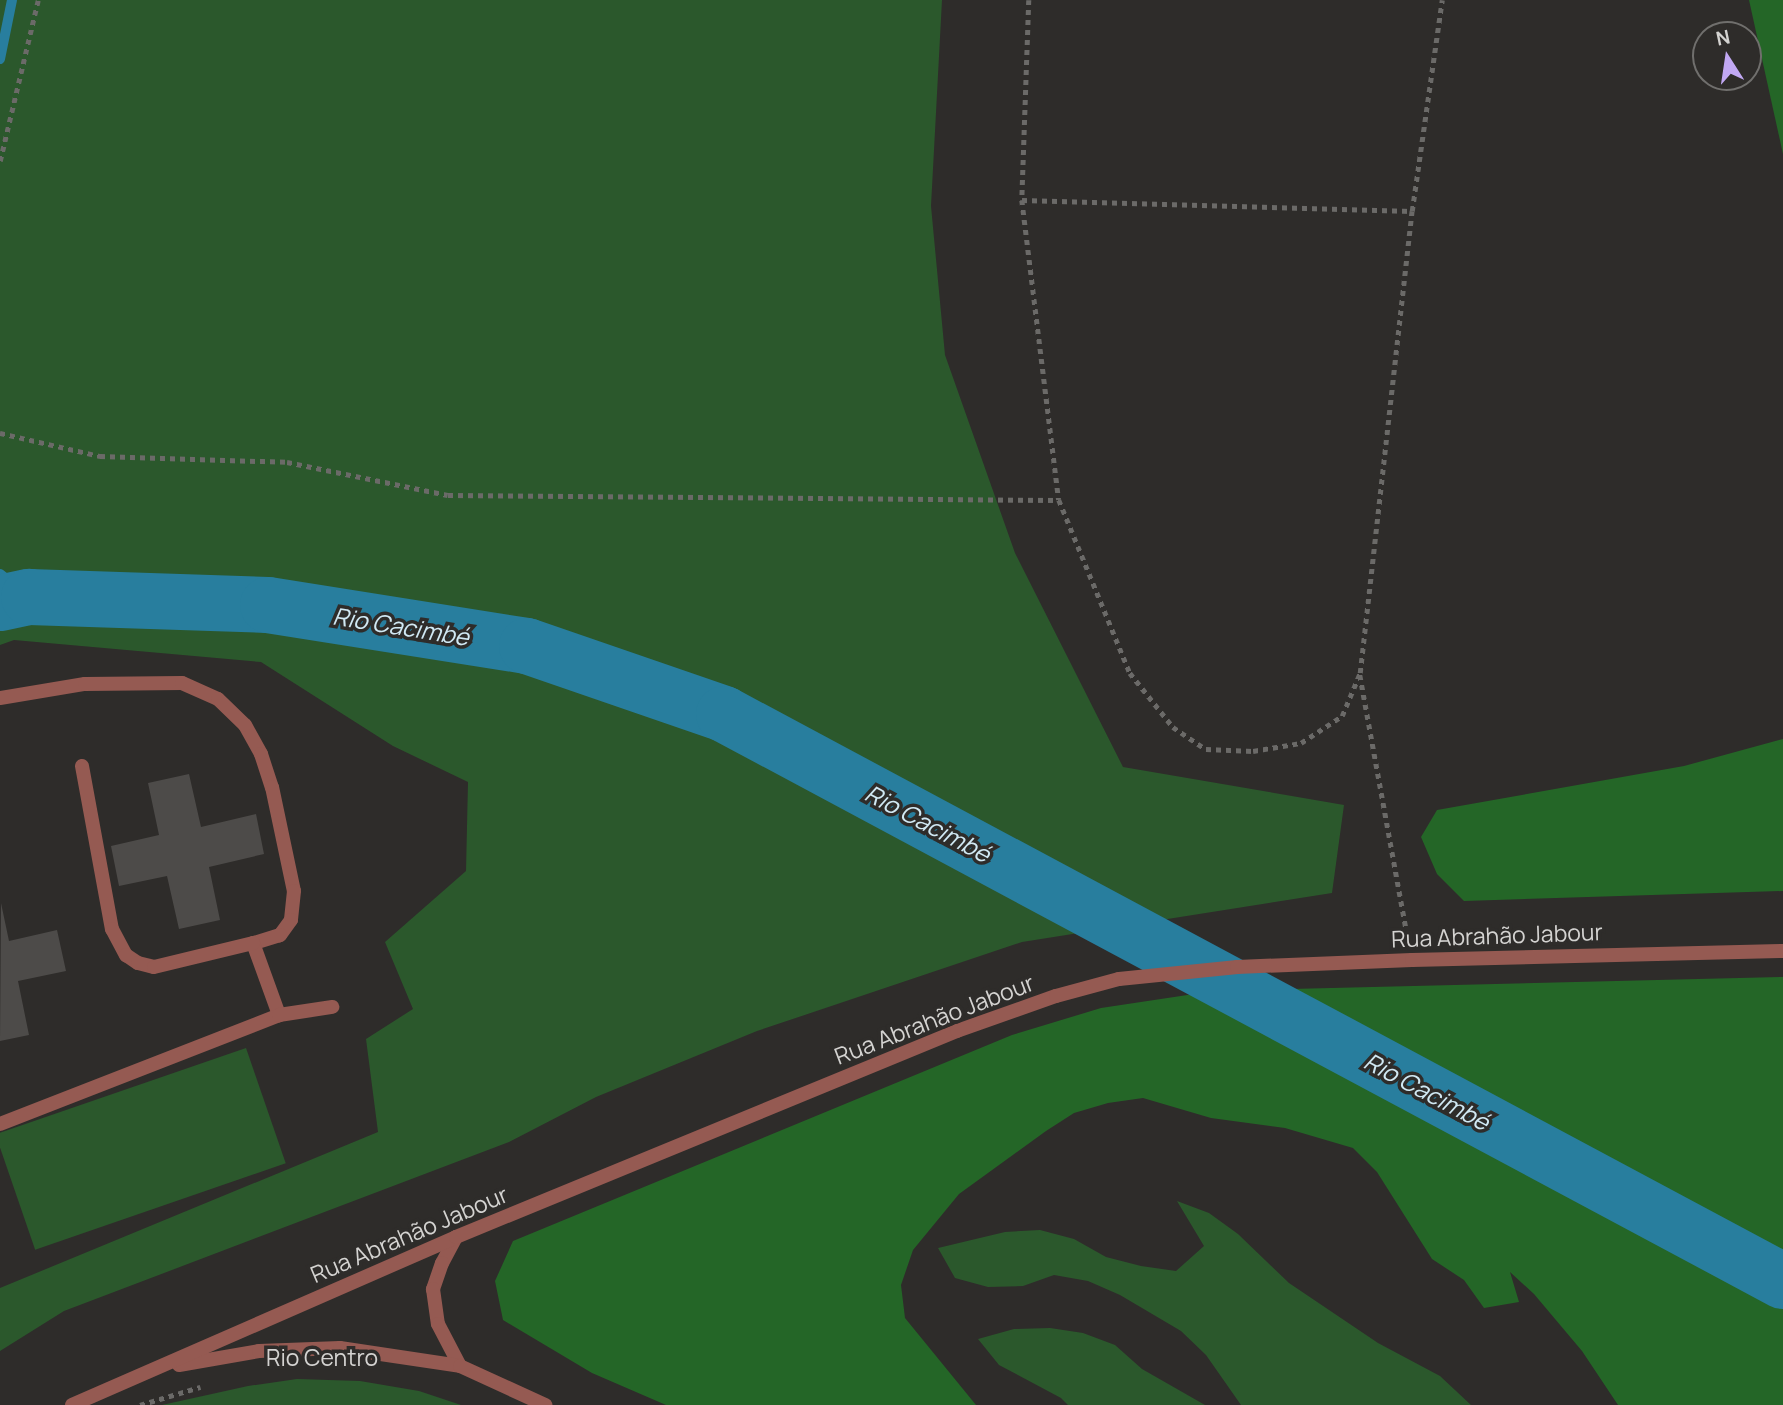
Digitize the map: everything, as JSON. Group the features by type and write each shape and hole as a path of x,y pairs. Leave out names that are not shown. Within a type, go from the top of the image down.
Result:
{"street":[{"path":"0,698 85,684 182,683 218,699 245,725 261,754 272,787 294,891 291,920 280,935 153,967 138,963 126,955 112,929 82,766"},
{"path":"253,943 279,1016"},
{"name":"Rua Abrahão Jabour","path":"72,1405 456,1237 957,1031 1056,996 1119,979 1237,967 1783,951"},
{"path":"0,1124 279,1016 332,1007"},
{"path":"456,1237 442,1262 433,1289 438,1324 460,1366"},
{"name":"Rua Abrahão Jabour","path":"156,1369 259,1351 340,1348 460,1366 545,1405"}],"path":[{"path":"0,161 38,0"},
{"path":"1029,0 1022,200 1059,500 1130,673 1173,727 1206,749 1252,751 1301,743 1342,716 1360,673 1412,211 1442,0"},
{"path":"1022,200 1412,211"},
{"path":"0,433 100,456 287,462 448,495 1059,500"},
{"path":"1360,673 1412,960"},
{"path":"140,1405 209,1385"}],"green space":[{"path":"0,0 942,0 931,206 945,355 1015,553 1123,767 1344,805 1332,893 1022,942 757,1031 596,1097 509,1142 64,1311 0,1351 0,1288 378,1132 366,1039 413,1009 385,942 466,871 468,782 393,746 261,662 14,640 0,645"},
{"path":"1749,0 1783,0 1783,154 1762,59 1762,21 1754,21"},
{"path":"1783,739 1783,891 1464,901 1437,874 1421,837 1437,810 1684,766"},
{"path":"1783,977 1783,1405 1618,1405 1582,1351 1534,1294 1510,1272 1519,1302 1484,1308 1464,1280 1432,1259 1377,1172 1353,1148 1285,1128 1211,1118 1143,1098 1108,1103 1074,1113 1046,1131 959,1194 913,1250 901,1285 905,1318 976,1405 666,1405 592,1373 503,1320 495,1281 513,1241 1012,1035 1101,1008 1214,991"},
{"path":"246,1048 286,1163 35,1250 0,1148 0,1133"},
{"path":"1177,1201 1209,1213 1238,1234 1289,1283 1378,1343 1440,1376 1471,1405 1241,1405 1206,1355 1181,1331 1120,1295 1088,1281 1054,1275 1023,1286 988,1287 955,1278 938,1248 1005,1232 1040,1230 1074,1239 1106,1257 1176,1271 1204,1246"},
{"path":"1050,1328 1083,1333 1115,1345 1142,1369 1205,1405 1068,1405 1061,1398 999,1365 978,1339 1014,1329"},
{"path":"297,1379 360,1381 419,1391 461,1405 162,1405 248,1386"}],"building":[{"path":"189,774 201,827 256,814 264,854 209,867 220,920 179,929 167,876 119,886 111,846 159,835 148,783"},
{"path":"1,903 9,941 57,930 66,971 18,981 29,1035 0,1041"}],"waterway":[{"path":"0,59 12,0"},
{"path":"0,574 29,597"},
{"name":"Rio Cacimbé","path":"0,603 29,597 268,605 527,646 724,714 1783,1281"}]}
